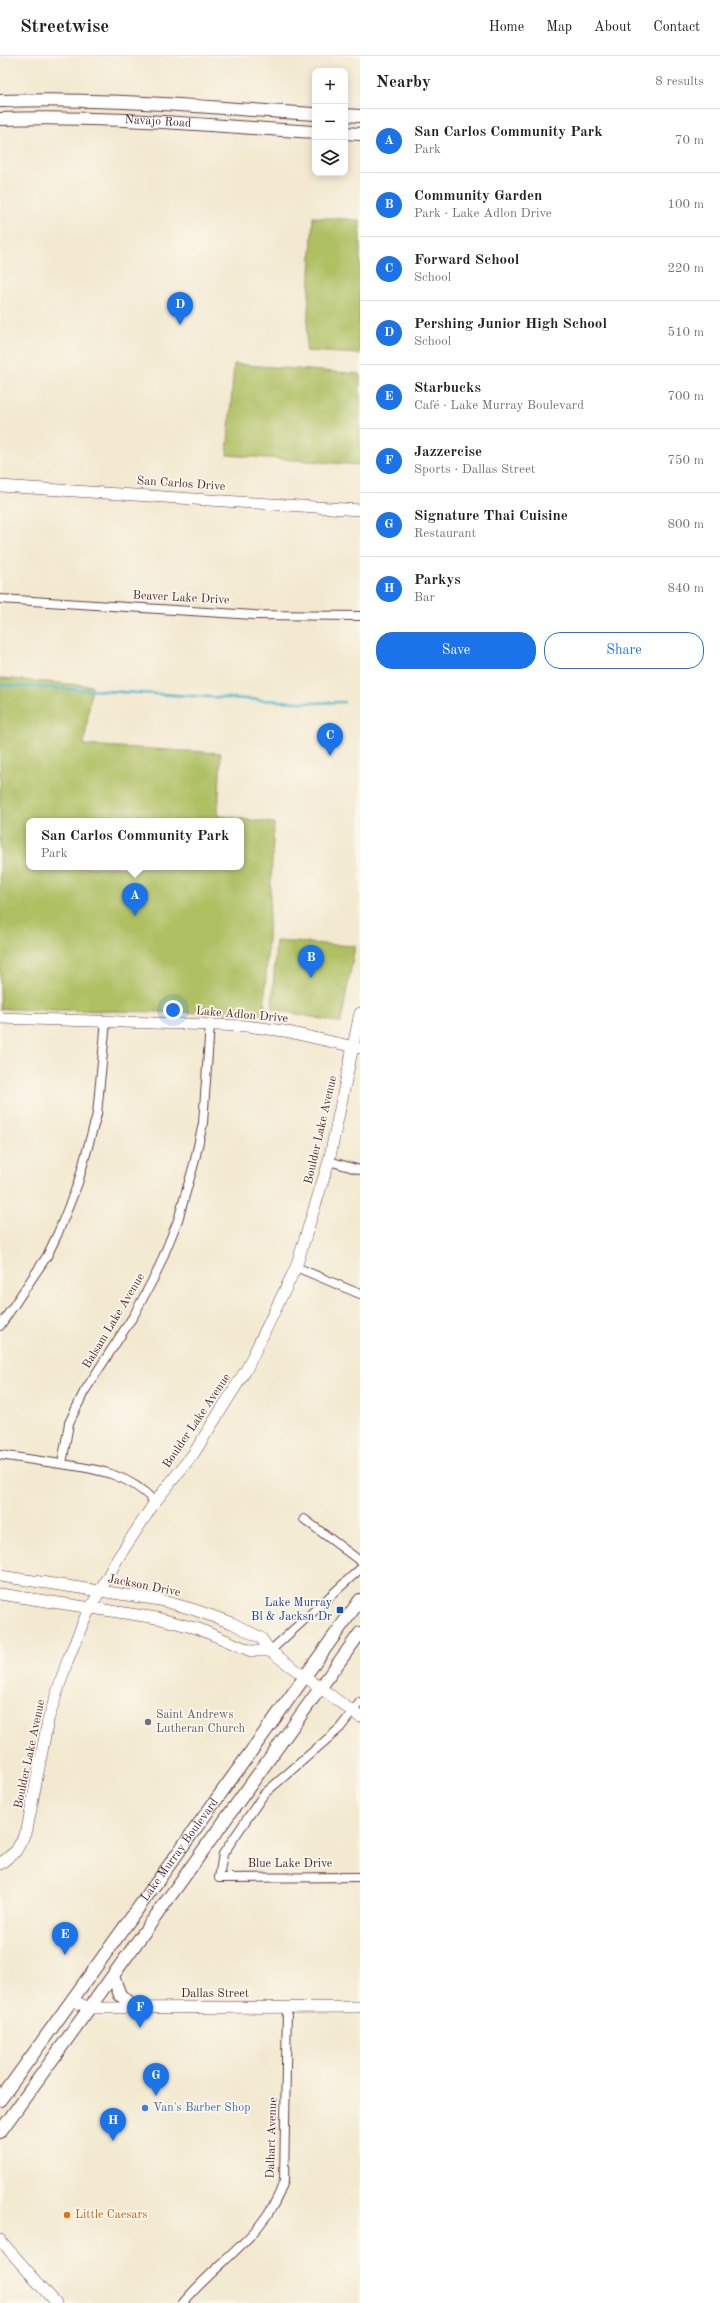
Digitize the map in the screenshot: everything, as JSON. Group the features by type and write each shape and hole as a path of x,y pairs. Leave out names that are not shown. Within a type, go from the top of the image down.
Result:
{"main road":[{"name":"Navajo Road","path":"0,101 94,101 312,114"},
{"path":"348,115 360,116"},
{"name":"Navajo Road","path":"0,119 98,119 312,132"},
{"path":"348,133 360,134"},
{"name":"Lake Murray Boulevard","path":"0,2100 360,1600"},
{"name":"Lake Murray Boulevard","path":"0,2132 360,1632"},
{"path":"113,1976 120,1995 136,2007"}],"street":[{"name":"San Carlos Drive","path":"0,486 360,510"},
{"name":"Beaver Lake Drive","path":"0,599 258,615 360,616"},
{"name":"Boulder Lake Avenue","path":"0,1864 16,1851 27,1830 48,1720 67,1662 100,1590 118,1558 155,1502 194,1453 246,1370 296,1267 330,1161 356,1047 360,1013"},
{"name":"Lake Adlon Drive","path":"0,1018 210,1024 284,1031 356,1047"},
{"path":"0,1326 47,1256 78,1183 97,1114 106,1021"},
{"name":"Balsam Lake Avenue","path":"62,1464 69,1423 84,1392 134,1315 154,1278 178,1220 188,1186 203,1122 210,1024"},
{"path":"330,1161 360,1170"},
{"path":"296,1267 360,1294"},
{"path":"0,1455 85,1466 121,1476 140,1487 155,1502"},
{"path":"304,1519 360,1561"},
{"path":"0,1594 92,1607 186,1624 251,1651 270,1651 360,1570"},
{"name":"Jackson Drive","path":"0,1576 160,1600 225,1621 261,1638 270,1651 321,1687 358,1710"},
{"name":"Blue Lake Drive","path":"358,1710 340,1728 264,1794 223,1854 219,1878 360,1877"},
{"name":"Dallas Street","path":"72,2000 89,2008 360,2007"},
{"name":"Dalhart Avenue","path":"183,2303 258,2229 272,2209 281,2190 284,2181 287,2008"},
{"path":"0,2240 56,2303"}],"green space":[{"path":"313,217 360,220 360,354 306,351"},
{"path":"234,364 360,374 360,465 227,455"},
{"path":"0,678 92,686 84,745 221,753 218,816 234,818 26,818 26,870 244,870 244,819 274,823 264,1014 0,1009"},
{"path":"276,941 355,946 341,1023 272,1009"}],"waterway":[{"path":"0,685 314,703 344,702"}],"place":[{"name":"Pershing Junior High School","path":"180,325"},
{"name":"Forward School","path":"330,756"},
{"name":"San Carlos Community Park","path":"135,916"},
{"name":"Community Garden","path":"311,978"},
{"name":"Lake Murray Bl & Jacksn Dr","path":"340,1610"},
{"name":"Saint Andrews Lutheran Church","path":"148,1722"},
{"name":"Starbucks","path":"65,1955"},
{"name":"Jazzercise","path":"140,2028"},
{"name":"Signature Thai Cuisine","path":"156,2096"},
{"name":"Van's Barber Shop","path":"145,2108"},
{"name":"Parkys","path":"113,2141"},
{"name":"Little Caesars","path":"67,2215"}]}
